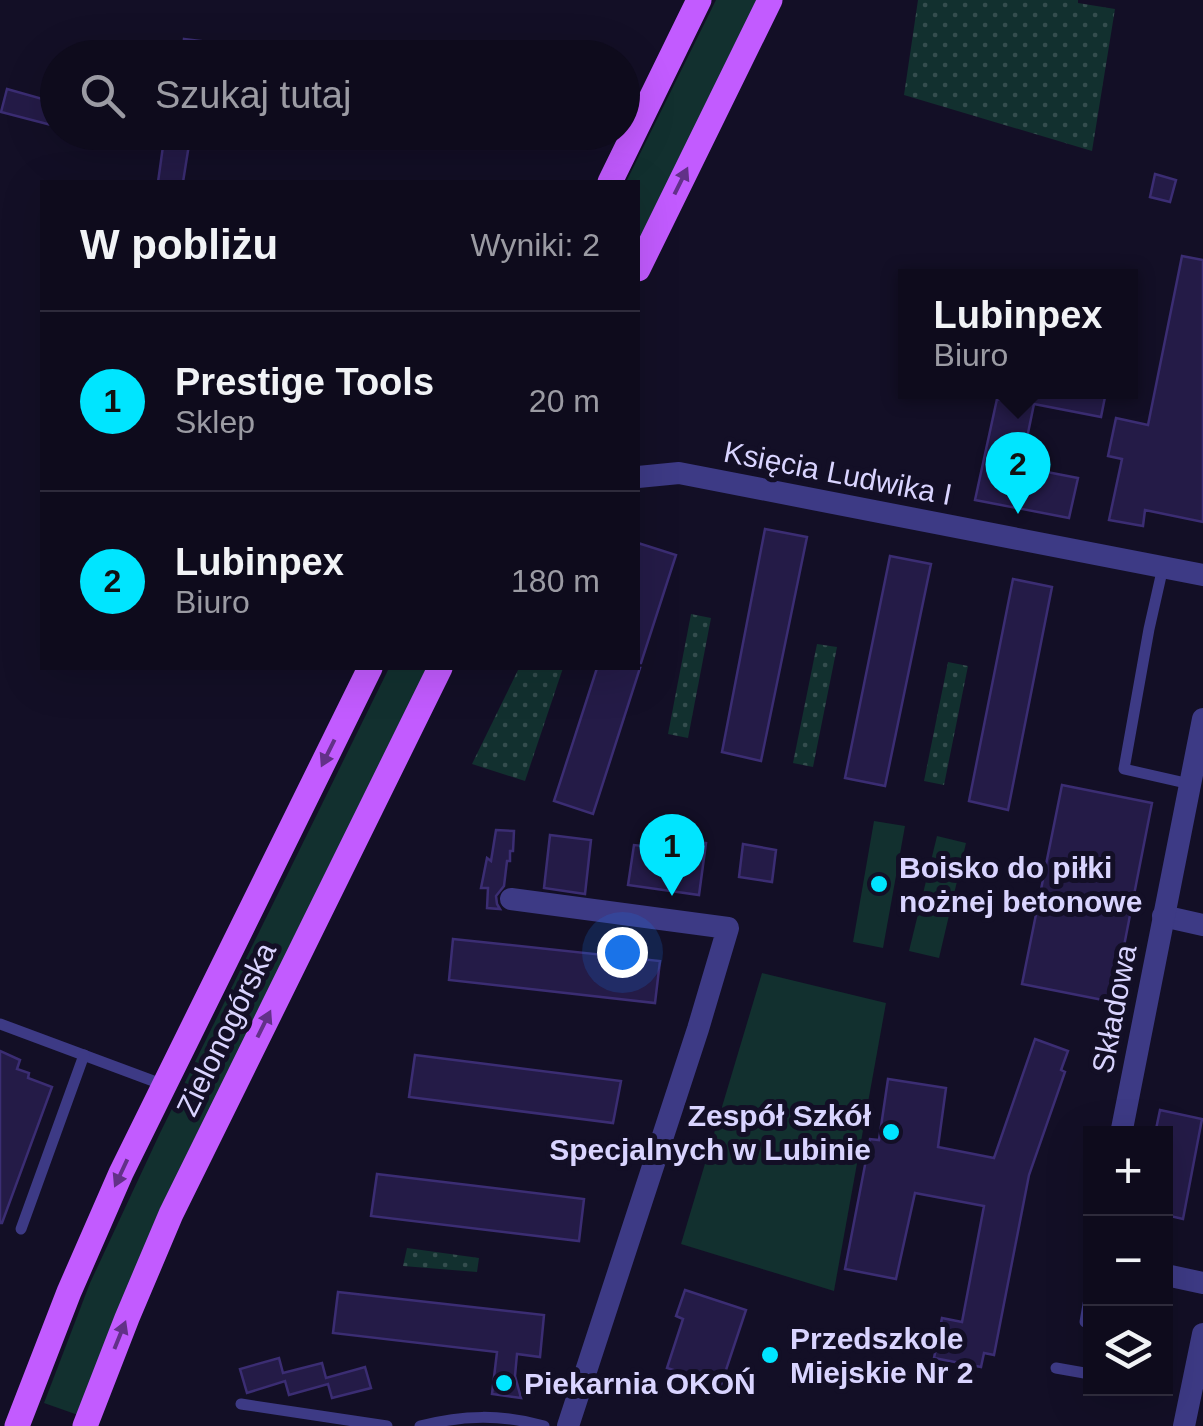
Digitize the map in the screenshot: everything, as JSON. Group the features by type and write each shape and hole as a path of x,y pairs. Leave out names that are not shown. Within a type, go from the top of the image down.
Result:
{"main road":[{"path":"640,121 700,0"},
{"path":"640,265 770,0"},
{"path":"611,180 626,150"},
{"name":"Zielonogórska","path":"17,1426 97,1226 369,670"},
{"name":"Zielonogórska","path":"84,1426 171,1214 439,670"}],"street":[{"name":"Księcia Ludwika I","path":"640,477 678,473 1203,576"},
{"name":"Składowa","path":"1123,1126 1203,719"},
{"path":"512,899 728,928 568,1426"},
{"path":"1162,916 1203,925"},
{"path":"1173,1277 1203,1283"},
{"path":"1184,1426 1203,1334"}],"lane":[{"path":"1163,567 1124,769 1190,784"},
{"path":"0,1024 164,1086"},
{"path":"21,1229 84,1054"},
{"path":"1056,1368 1083,1373"},
{"path":"241,1404 388,1426"},
{"path":"420,1426 459,1417 486,1416 544,1426"}],"green space":[{"path":"716,0 763,0 640,251 640,180 627,180"},
{"path":"918,0 1078,0 1115,9 1092,151 904,95"},
{"path":"691,614 711,618 688,738 668,734"},
{"path":"817,644 837,647 813,767 793,763"},
{"path":"948,662 968,666 944,785 924,781"},
{"path":"388,670 433,670 78,1415 44,1403 90,1283"},
{"path":"518,670 562,670 525,781 472,764"},
{"name":"Boisko do piłki nożnej betonowe","path":"874,821 905,826 883,948 853,942"},
{"path":"937,836 966,843 939,958 909,951"},
{"path":"762,973 886,1003 834,1291 681,1244"},
{"path":"407,1248 479,1258 477,1272 403,1266"}],"building":[{"path":"7,89 40,98 40,122 1,112"},
{"path":"162,150 188,150 183,180 158,180"},
{"path":"1155,174 1176,180 1170,202 1150,197"},
{"path":"1182,256 1203,260 1203,522 1145,510 1143,526 1109,520 1122,459 1108,456 1116,418 1148,425"},
{"path":"997,399 1105,399 1101,417 1034,404 1021,467 1078,478 1069,518 975,500"},
{"path":"765,529 807,537 761,761 722,752"},
{"path":"640,544 676,555 640,663"},
{"path":"890,556 931,564 885,786 845,778"},
{"path":"1013,579 1052,587 1008,810 969,801"},
{"path":"596,670 639,670 593,814 554,801"},
{"path":"1062,785 1152,803 1113,1002 1022,984"},
{"path":"496,830 514,831 504,886 496,896 500,909 487,908 488,888 481,888"},
{"path":"550,835 591,840 585,894 544,888"},
{"path":"674,838 706,843 699,895 628,885 634,845 672,849"},
{"path":"743,844 776,850 772,882 739,877"},
{"path":"453,939 660,961 655,1003 449,980"},
{"path":"1035,1039 1068,1051 1061,1070 1065,1072 1029,1175 994,1355 984,1353 981,1367 934,1358 942,1318 962,1322 984,1206 915,1193 896,1279 845,1269 870,1139 879,1140 888,1079 946,1088 938,1147 994,1158"},
{"path":"0,1051 20,1060 17,1069 29,1073 28,1078 52,1087 2,1223 0,1223"},
{"path":"415,1055 621,1081 613,1123 409,1097"},
{"path":"1160,1110 1202,1119 1183,1219 1173,1217 1173,1126 1157,1126"},
{"path":"377,1174 584,1199 579,1241 371,1216"},
{"path":"685,1290 746,1310 721,1385 667,1368 683,1319 676,1316"},
{"path":"338,1292 544,1315 540,1357 517,1354 515,1376 521,1398 492,1394 497,1352 333,1333"},
{"path":"279,1358 283,1373 322,1363 326,1378 365,1367 371,1388 332,1398 328,1384 289,1395 285,1381 247,1393 240,1369"}],"place":[{"name":"Lubinpex","path":"1018,514"},
{"name":"Boisko do piłki nożnej betonowe","path":"879,884"},
{"name":"Prestige Tools","path":"672,896"},
{"name":"Zespół Szkół Specjalnych w Lubinie","path":"891,1132"},
{"name":"Przedszkole Miejskie Nr 2","path":"770,1355"},
{"name":"Piekarnia OKOŃ","path":"504,1383"}]}
